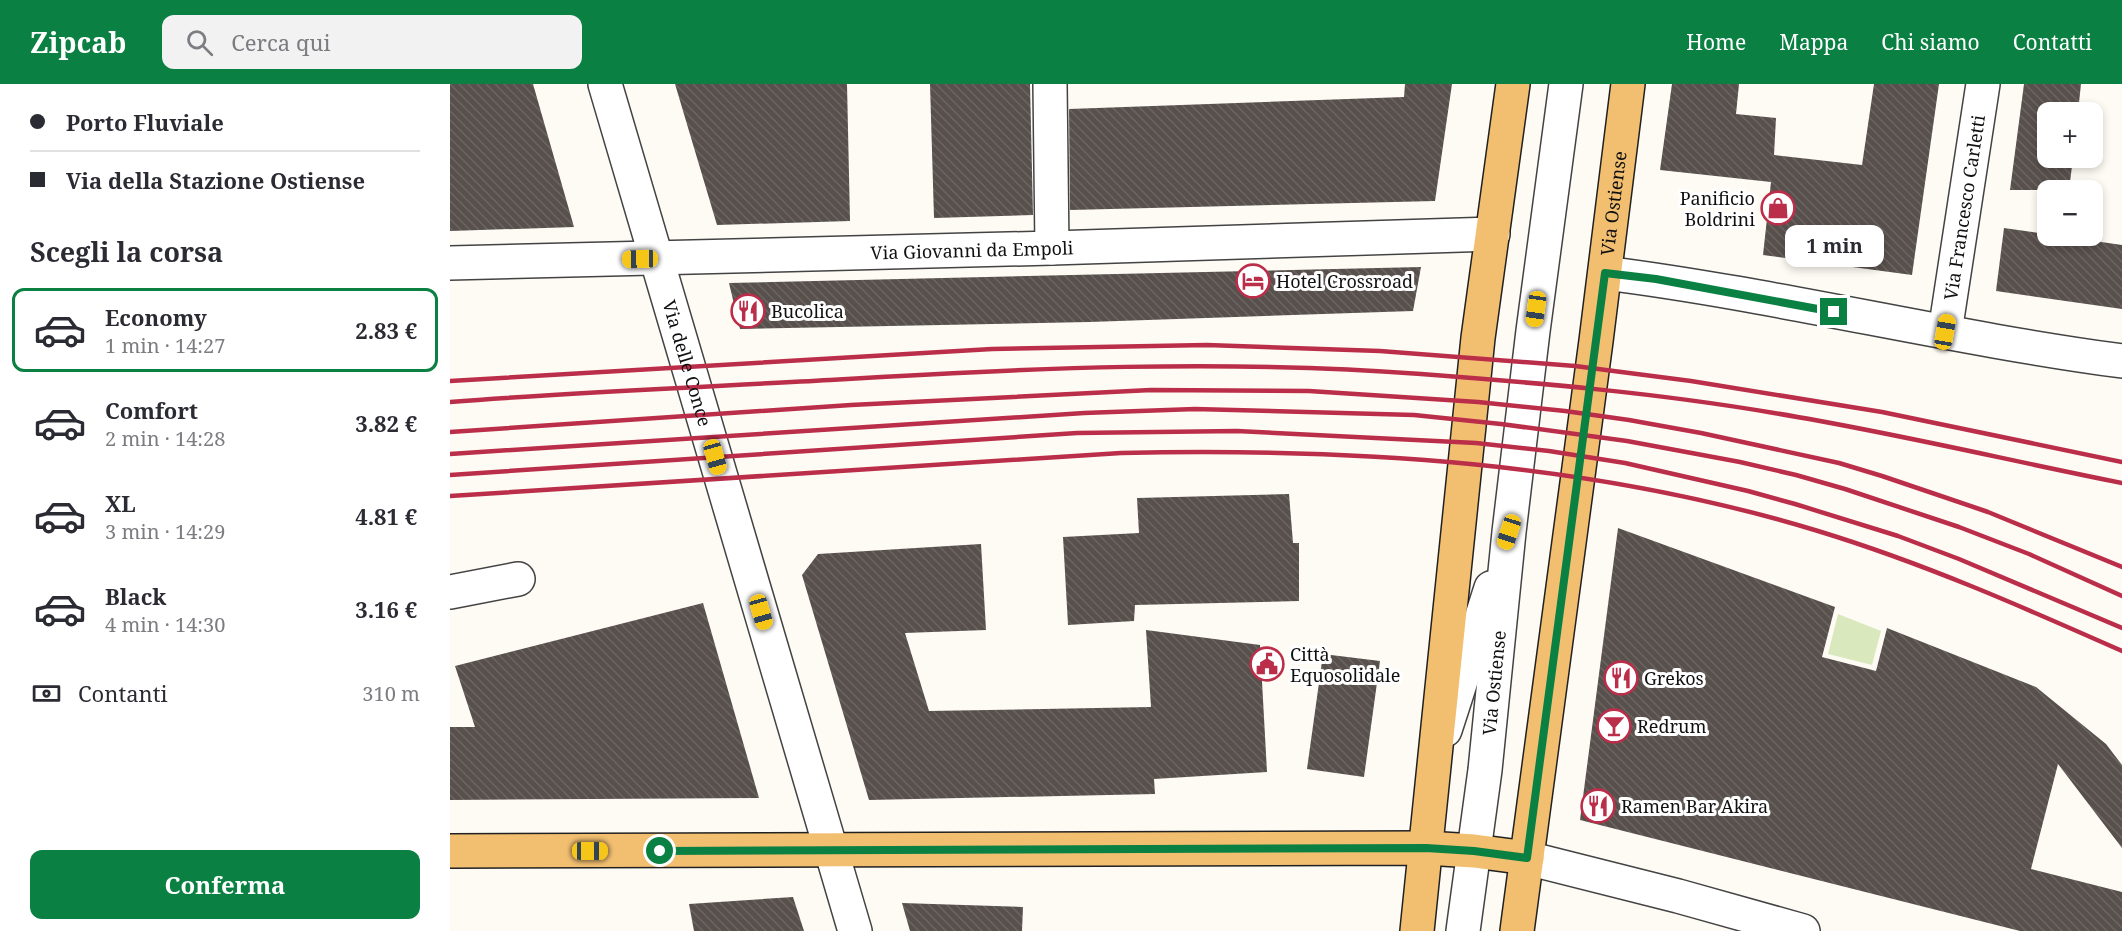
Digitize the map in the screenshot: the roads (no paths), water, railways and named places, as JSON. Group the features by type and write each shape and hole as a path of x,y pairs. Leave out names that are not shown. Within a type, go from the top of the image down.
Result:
{"main road":[{"path":"1417,931 1478,338 1513,84"},
{"name":"Via Ostiense","path":"1517,931 1628,84"},
{"path":"450,851 1426,848 1527,858"}],"street":[{"name":"Via delle Conce","path":"605,84 855,931"},
{"path":"1050,84 1052,248"},
{"name":"Via Ostiense","path":"1463,931 1488,747 1509,532 1533,331 1566,84"},
{"name":"Via Francesco Carletti","path":"1945,332 1983,84"},
{"name":"Via Giovanni da Empoli","path":"450,263 1493,234"},
{"path":"1605,273 1656,279 1945,332 2122,361"},
{"path":"1435,763 1509,532"},
{"path":"450,592 518,579"},
{"path":"1527,858 1678,896 1803,931"}],"railway":[{"path":"450,381 992,349 1207,345 1380,351 1575,366 1691,381 1882,412 2122,462"},
{"path":"450,402 592,392 1052,369 1199,366 1347,369 1554,385 1730,406 1861,429 2122,483"},
{"path":"450,432 851,405 1151,390 1309,391 1478,402 1629,420 1839,463 1988,512 2122,567"},
{"path":"450,454 1084,413 1195,409 1414,415 1627,441 1796,475 1959,527 2029,554 2122,596"},
{"path":"450,475 1077,433 1237,431 1476,443 1625,463 1795,504 1898,536 1959,559 2122,628"},
{"path":"450,496 1121,453 1297,453 1473,464 1647,489 1733,508 1818,531 1934,571 2122,651"}],"place":[{"name":"Panificio Boldrini","path":"1778,208"},
{"name":"Hotel Crossroad","path":"1253,281"},
{"name":"Bucolica","path":"748,311"},
{"name":"Città Equosolidale","path":"1267,664"},
{"name":"Grekos","path":"1621,678"},
{"name":"Redrum","path":"1614,726"},
{"name":"Ramen Bar Akira","path":"1598,806"}]}
